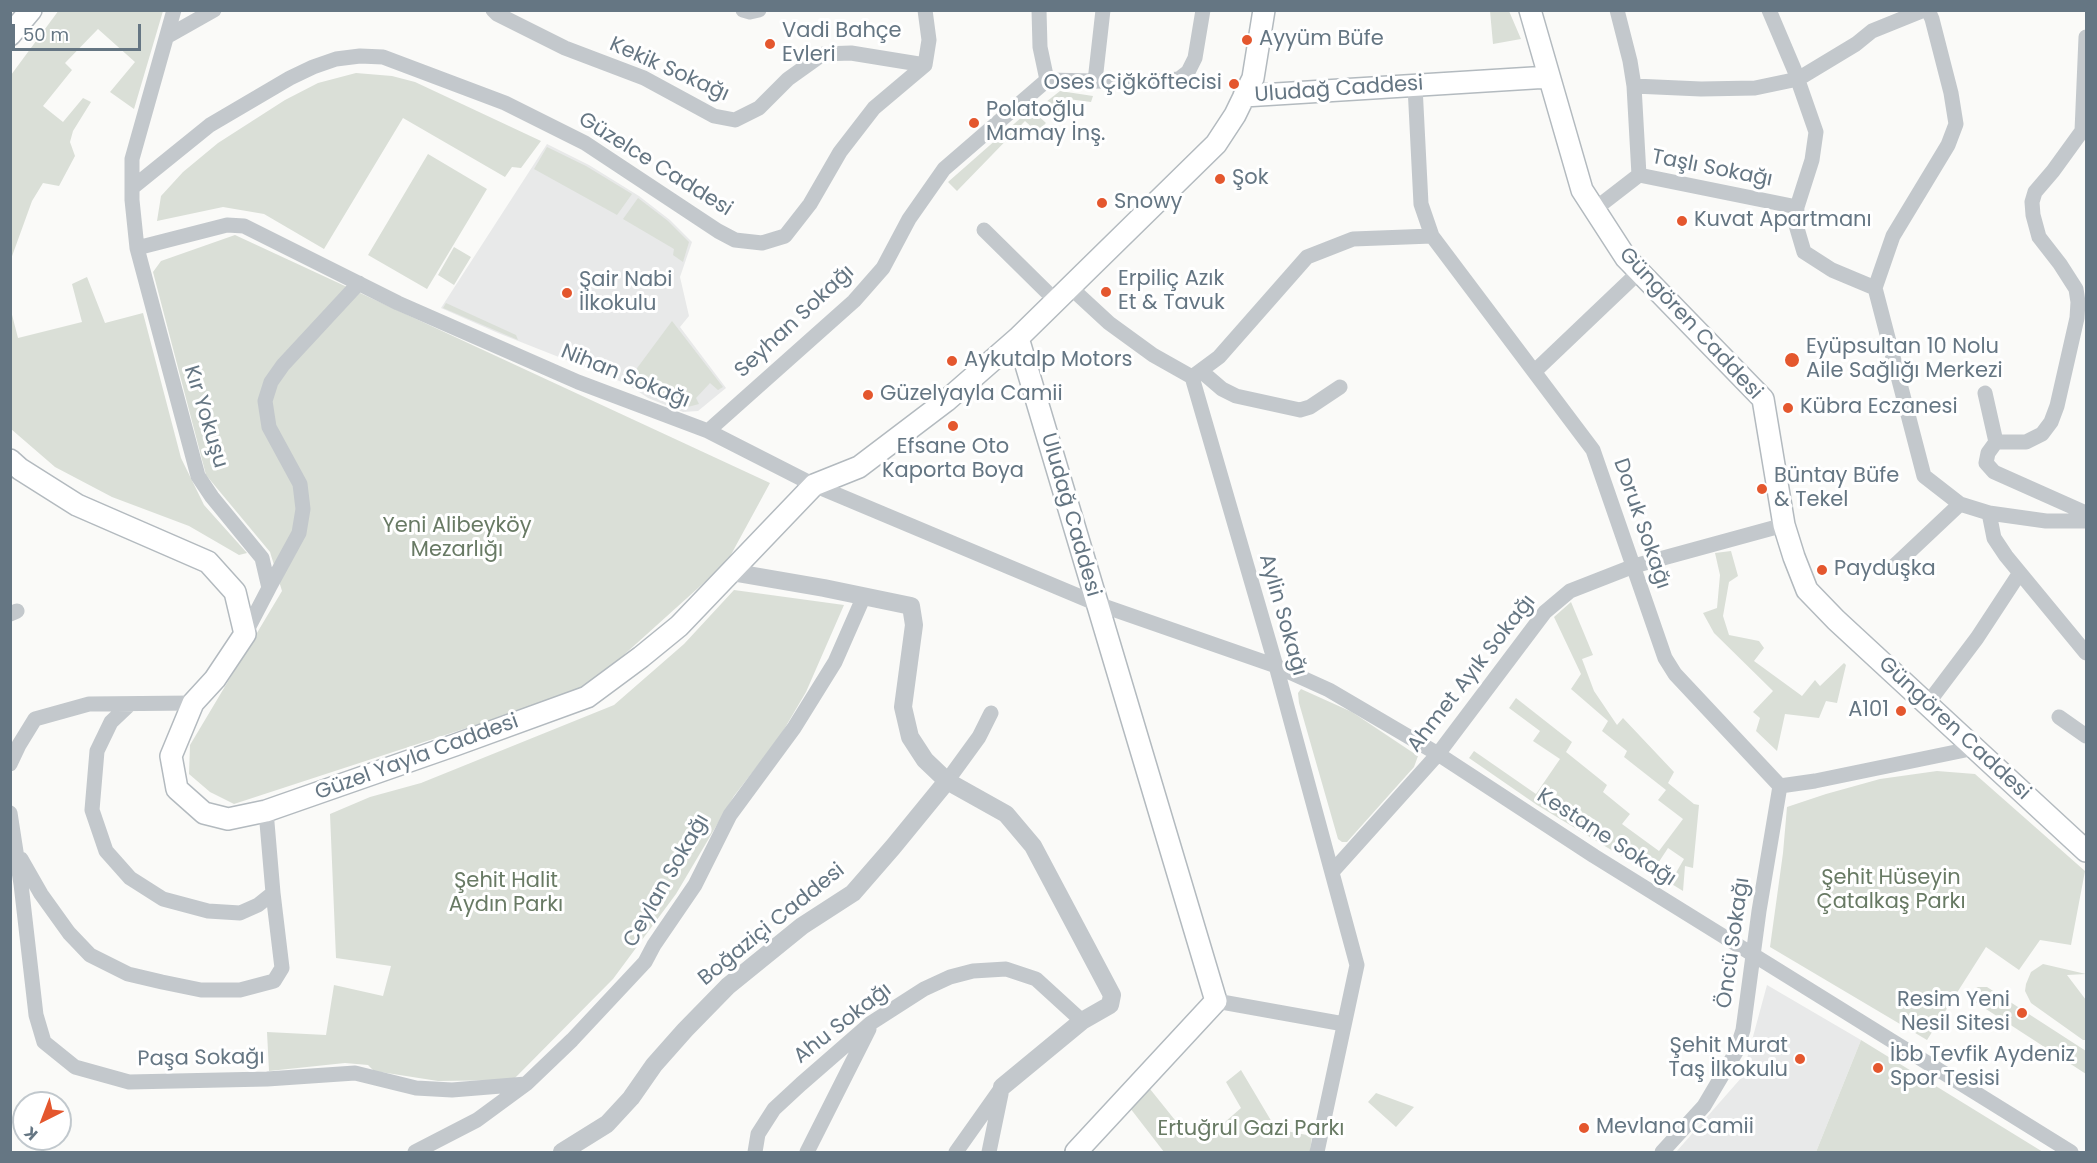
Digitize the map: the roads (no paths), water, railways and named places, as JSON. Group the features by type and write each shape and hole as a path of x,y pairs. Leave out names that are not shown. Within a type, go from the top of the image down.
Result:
{"main road":[{"path":"10,34 31,10"},
{"path":"1244,96 1253,78 1264,10"},
{"name":"Güngören Caddesi","path":"1530,10 1582,190 1626,258 1764,399 1784,525 1807,590 1836,620 2086,851"},
{"name":"Uludağ Caddesi","path":"1216,1001 1095,603 1018,338 1216,144 1244,96 1549,77"},
{"name":"Güzel Yayla Caddesi","path":"245,634 215,679 193,703 171,756 177,789 204,813 228,819 267,811 587,697 679,626 814,485 859,467 946,401 1018,338"},
{"path":"10,460 20,469 77,505 208,562 235,592 245,634"},
{"path":"1076,1152 1216,1001"}],"street":[{"name":"Kır Yokuşu","path":"174,10 132,159 136,248 198,476 212,497 262,558 269,588"},
{"path":"168,36 214,10"},
{"name":"Kekik Sokağı","path":"493,10 565,48 644,78 714,116 735,120 759,108 788,79 823,54 851,53 924,65"},
{"path":"743,10 750,12 759,10"},
{"path":"924,65 929,40 925,10"},
{"path":"1039,10 1040,47 1047,81 1142,82 1179,79 1188,72 1195,58 1203,10"},
{"path":"1095,81 1103,10"},
{"path":"1617,10 1634,86 1639,175"},
{"path":"1769,10 1798,79 1816,132 1812,160 1797,207 1796,225 1804,252 1832,270 1875,288"},
{"path":"1634,86 1755,88 1798,79 1856,44 1872,31 1926,10 1932,19 1951,93 1956,124 1948,145 1893,236 1875,288 1924,476 1960,504 1989,513 2046,521 2086,521"},
{"path":"1996,442 2026,442 2042,434 2051,422 2057,406 2077,318 2076,289 2060,264 2038,237 2032,202 2035,192 2084,127 2086,37"},
{"name":"Güzelce Caddesi","path":"132,188 210,125 290,78 336,59 360,56 383,57 505,103 585,143 718,231 735,240 762,243 785,236 810,204 840,152 874,108 924,65"},
{"name":"Seyhan Sokağı","path":"708,431 854,301 883,268 909,219 944,169 1047,81"},
{"name":"Doruk Sokağı","path":"1415,86 1421,204 1432,236 1593,450 1665,658 1675,674 1780,786"},
{"name":"Taşlı Sokağı","path":"1594,209 1639,175 1797,207"},
{"name":"Nihan Sokağı","path":"136,248 217,227 244,226 398,303 578,382 708,431 814,485 1095,603"},
{"path":"984,230 1063,294 1109,322 1153,355 1196,374 1236,396 1300,410 1310,407 1340,387"},
{"path":"1196,374 1219,357 1307,257 1353,239 1432,236"},
{"path":"1535,371 1640,272"},
{"path":"245,634 299,533 303,509 300,484 269,427 265,401 271,382 283,365 359,283"},
{"name":"Aylin Sokağı","path":"1196,374 1357,965 1317,1152"},
{"path":"1985,393 1996,442 1988,453 1986,464 1994,472 2086,513"},
{"path":"1891,569 1960,504"},
{"path":"1989,513 1994,538 2019,574 2086,653"},
{"name":"Ahmet Ayık Sokağı","path":"1332,872 1438,754 1545,612 1570,591 1634,566 1784,525"},
{"path":"731,572 911,606 914,626 903,707 909,736 925,760 947,780 1006,814 1033,846 1112,995 1110,1005 1082,1021 1002,1087 956,1152"},
{"path":"1928,703 1977,638 2019,574"},
{"name":"Ceylan Sokağı","path":"415,1152 477,1120 526,1084 572,1040 645,962 695,885 730,814 794,728 835,662 864,596"},
{"name":"Kestane Sokağı","path":"1095,603 1276,666 1329,690 1438,754 1594,856 2071,1152"},
{"path":"10,764 35,719 89,704 193,703"},
{"path":"130,704 111,722 97,752 92,810 106,850 130,878 163,899 208,911 240,913 258,905 273,893"},
{"name":"Boğaziçi Caddesi","path":"561,1152 608,1124 685,1030 728,986 802,926 853,893 947,780 979,737 991,713"},
{"path":"2059,717 2086,736"},
{"path":"1780,786 1815,782 1975,748"},
{"name":"Öncü Sokağı","path":"1662,1152 1704,1106 1736,1052 1743,1030 1752,955 1780,786"},
{"path":"16,852 41,894 69,933 90,955 128,974 201,990 240,990 274,981 282,968 273,893 267,811"},
{"name":"Paşa Sokağı","path":"10,813 36,1015 44,1042 75,1067 129,1082 267,1079 355,1073 416,1088 452,1090 526,1084"},
{"name":"Ahu Sokağı","path":"755,1152 758,1134 774,1109 871,1023 924,989 950,977 973,971 1006,969 1036,979 1082,1021"},
{"path":"1216,1001 1344,1024"},
{"path":"807,1152 871,1023"},
{"path":"989,1152 1002,1087"}],"place":[{"name":"Ayyüm Büfe","path":"1247,40"},
{"name":"Vadi Bahçe Evleri","path":"770,44"},
{"name":"Oses Çiğköftecisi","path":"1234,84"},
{"name":"Polatoğlu Mamay İnş.","path":"974,123"},
{"name":"Şok","path":"1220,179"},
{"name":"Snowy","path":"1102,203"},
{"name":"Kuvat Apartmanı","path":"1682,221"},
{"name":"Erpiliç Azık Et & Tavuk","path":"1106,292"},
{"name":"Şair Nabi İlkokulu","path":"567,293"},
{"name":"Eyüpsultan 10 Nolu Aile Sağlığı Merkezi","path":"1792,360"},
{"name":"Aykutalp Motors","path":"952,361"},
{"name":"Güzelyayla Camii","path":"868,395"},
{"name":"Kübra Eczanesi","path":"1788,408"},
{"name":"Efsane Oto Kaporta Boya","path":"953,426"},
{"name":"Büntay Büfe & Tekel","path":"1762,489"},
{"name":"Payduşka","path":"1822,570"},
{"name":"A101","path":"1901,711"},
{"name":"Resim Yeni Nesil Sitesi","path":"2022,1013"},
{"name":"Şehit Murat Taş İlkokulu","path":"1800,1059"},
{"name":"İbb Tevfik Aydeniz Spor Tesisi","path":"1878,1068"},
{"name":"Mevlana Camii","path":"1584,1128"}],"park label":[{"name":"Yeni Alibeyköy Mezarlığı","path":"457,539"},
{"name":"Şehit Hüseyin Çatalkaş Parkı","path":"1891,891"},
{"name":"Şehit Halit Aydın Parkı","path":"506,894"},
{"name":"Ertuğrul Gazi Parkı","path":"1251,1130"}]}
